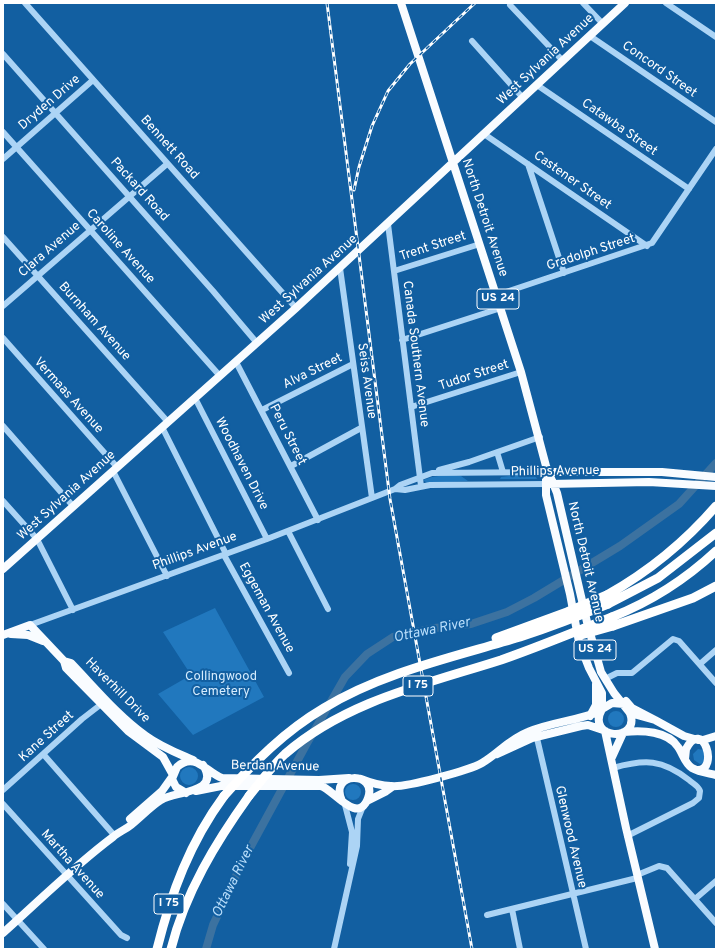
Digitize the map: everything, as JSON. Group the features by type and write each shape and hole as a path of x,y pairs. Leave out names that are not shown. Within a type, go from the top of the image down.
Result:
{"highway":[{"path":"607,600 670,552 716,506"},
{"path":"607,600 658,578 716,533"},
{"name":"I 75","path":"170,949 185,906 216,844 249,796 286,754 319,730 363,706 391,694 612,622 671,586 716,551"},
{"path":"612,622 687,600 716,586"},
{"name":"I 75","path":"157,949 168,906 185,860 199,833 224,796 254,762 272,746 324,708 352,693 386,679 607,600"}],"main road":[{"name":"North Detroit Avenue","path":"401,3 521,372 540,436 550,484 571,554 598,662 605,679 624,704"},
{"name":"West Sylvania Avenue","path":"3,568 258,343 625,3"},
{"name":"Phillips Avenue","path":"547,470 662,472 716,477"},
{"name":"Phillips Avenue","path":"550,484 680,483 716,486"},
{"name":"North Detroit Avenue","path":"550,484 546,495 570,594 579,642 595,681 602,693 602,710"},
{"name":"Phillips Avenue","path":"3,635 30,625"},
{"name":"Haverhill Drive","path":"30,625 64,661 71,663 137,739 163,757 173,776"},
{"path":"3,635 25,634 46,641"},
{"path":"598,662 632,708 684,736 700,740 711,745 715,755 711,765 704,769 697,770"},
{"path":"590,716 596,705 595,681"},
{"name":"Haverhill Drive","path":"104,700 146,736 170,751 199,763"},
{"path":"392,787 354,808 343,803 340,797 340,787 347,779 361,779 377,785 392,787 468,770 496,754 511,741 590,716 602,710 612,702 624,704"},
{"name":"US 24","path":"612,757 624,732 630,725 630,713 624,704"},
{"name":"US 24","path":"602,710 599,720 604,730 612,757 613,768 628,836 655,949"},
{"path":"630,713 655,720"},
{"path":"536,733 584,725 604,730 613,735 624,732 650,733 667,737 674,742 689,765 697,770 716,775"},
{"path":"686,761 686,749 690,743 716,736"},
{"path":"3,933 114,835 131,825 162,799 189,792 201,786 206,779 206,773 199,763 182,763 177,767 173,776 162,791 119,828 114,835"},
{"name":"Berdan Avenue","path":"199,763 222,778 252,778 324,787 331,791 343,803"},
{"path":"173,776 176,787 189,792"},
{"name":"Berdan Avenue","path":"297,783 352,778"},
{"path":"361,779 368,786 369,796 366,802"},
{"name":"Berdan Avenue","path":"189,792 212,787 278,782"}],"street":[{"name":"Bennett Road","path":"25,3 296,308"},
{"path":"583,3 603,24"},
{"path":"666,3 716,37"},
{"path":"510,6 563,61"},
{"name":"Concord Street","path":"590,36 716,122"},
{"path":"472,41 523,98"},
{"name":"Packard Road","path":"3,54 258,343"},
{"name":"Dryden Drive","path":"3,159 93,80"},
{"name":"Catawba Street","path":"537,85 689,189"},
{"name":"Caroline Avenue","path":"3,132 220,376"},
{"name":"Castener Street","path":"484,134 647,246"},
{"name":"Gradolph Street","path":"497,295 647,246 652,243 716,149"},
{"name":"Clara Avenue","path":"3,306 167,164"},
{"path":"528,164 564,273"},
{"name":"Canada Southern Avenue","path":"388,224 421,486"},
{"name":"Burnham Avenue","path":"3,237 165,425 225,554"},
{"name":"Trent Street","path":"394,271 480,244"},
{"name":"Seiss Avenue","path":"340,268 361,428 372,498"},
{"path":"402,340 501,308"},
{"name":"Vermaas Avenue","path":"3,338 115,469 166,576"},
{"name":"Peru Street","path":"236,362 318,520"},
{"name":"Alva Street","path":"262,410 353,364"},
{"name":"Tudor Street","path":"411,407 521,372"},
{"name":"Woodhaven Drive","path":"195,398 267,539"},
{"path":"3,426 74,506"},
{"path":"291,466 361,428"},
{"name":"Phillips Avenue","path":"30,625 318,520 395,489 420,477 454,465 469,462 540,436"},
{"path":"496,484 499,472 497,452"},
{"name":"Phillips Avenue","path":"432,473 547,470"},
{"path":"469,472 469,484"},
{"name":"Phillips Avenue","path":"395,489 405,490 421,486 469,484 550,484"},
{"path":"3,501 37,539 73,610"},
{"path":"288,531 328,609"},
{"name":"Eggeman Avenue","path":"225,554 289,673"},
{"path":"609,677 617,673 632,673 669,641 675,639 700,664 716,683"},
{"path":"700,664 716,650"},
{"name":"Kane Street","path":"3,790 104,700"},
{"name":"Glenwood Avenue","path":"536,733 572,894 586,949"},
{"path":"44,755 114,835"},
{"path":"613,768 641,762 664,765 679,772 696,785 700,791 699,798 693,803 628,836"},
{"path":"334,949 357,840 358,819 366,802"},
{"path":"343,803 352,832 350,870"},
{"name":"Martha Avenue","path":"3,804 121,935 127,938"},
{"path":"487,916 637,876 659,866 665,867 716,923"},
{"path":"695,899 716,881"},
{"path":"3,904 44,949"},
{"path":"512,909 520,949"}],"green space":[{"path":"452,474 461,476 468,481 427,483 423,480 432,477"},
{"path":"526,474 535,475 537,479 500,479 501,477"},
{"name":"Collingwood Cemetery","path":"215,608 264,697 193,735 158,694 191,675 163,632"},
{"path":"616,711 622,713 624,719 622,725 616,727 610,725 608,719 610,713"},
{"path":"698,749 704,750 704,763 700,764 694,760 693,754"},
{"path":"185,767 193,767 198,772 196,783 193,785 185,785 180,780 180,772"},
{"path":"353,784 360,789 361,792 356,799 353,800 346,795 345,792 350,785"}],"waterway":[{"name":"Ottawa River","path":"206,949 213,925 244,859 306,745 345,677 367,654 393,637 435,628 471,624 507,612 534,598 620,546 679,504 716,463"}],"railway":[{"path":"327,3 390,499 472,949"},
{"path":"354,190 359,167 372,126 388,91 410,64 475,3"}]}
